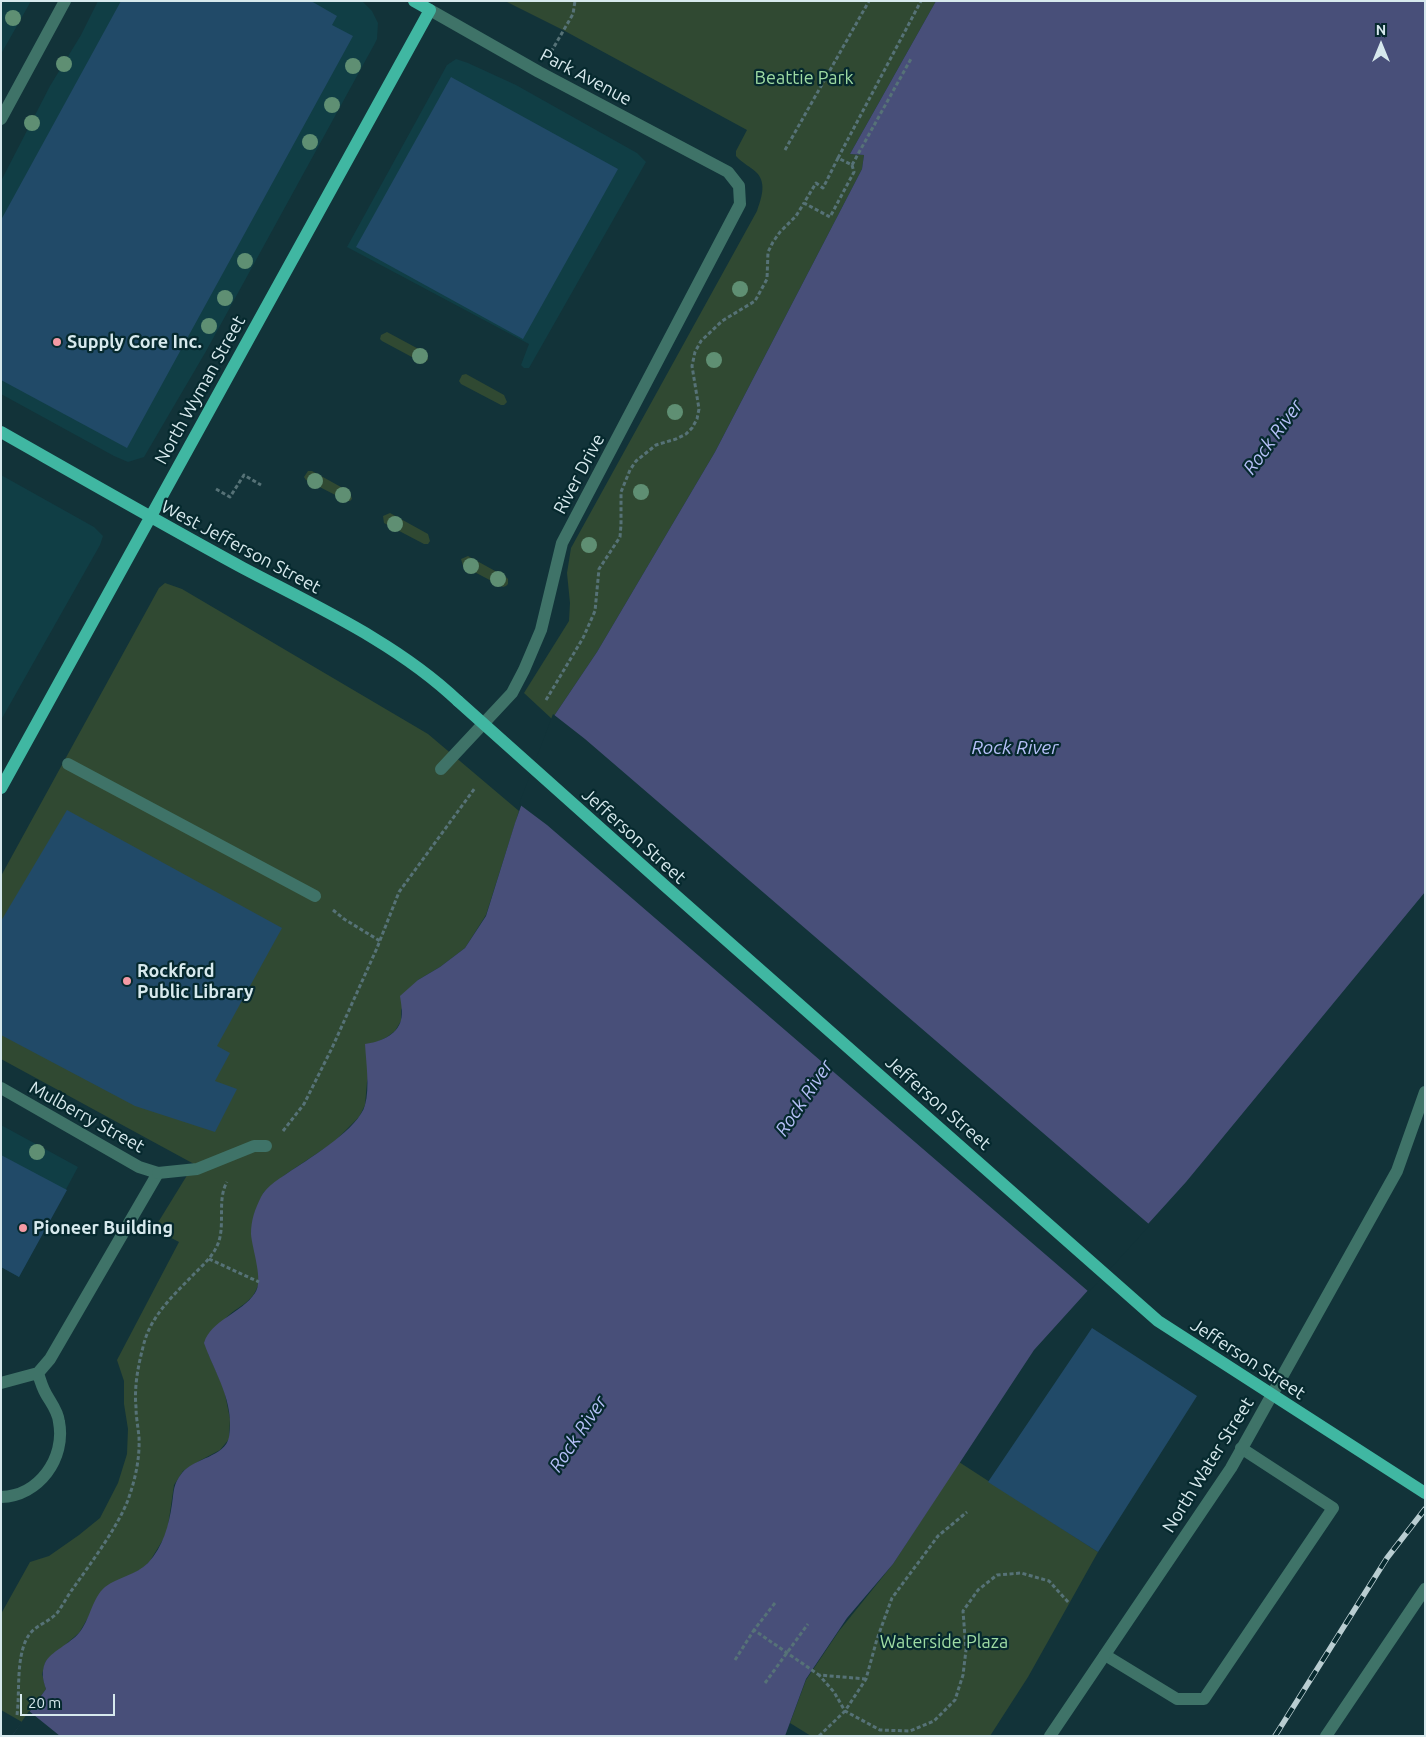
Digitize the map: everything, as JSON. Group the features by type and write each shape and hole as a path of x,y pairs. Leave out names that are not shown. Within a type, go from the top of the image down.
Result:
{"main road":[{"name":"Park Avenue","path":"414,1 430,10"},
{"name":"North Wyman Street","path":"1,788 430,10"},
{"name":"West Jefferson Street","path":"1,432 150,517 369,636 436,680 458,701"},
{"name":"Jefferson Street","path":"458,701 1158,1321 1425,1493"}],"street":[{"path":"1,118 65,1"},
{"name":"Park Avenue","path":"430,10 540,72 728,172 739,186"},
{"name":"River Drive","path":"441,769 512,693 524,670 541,630 562,543 740,204 739,186"},
{"path":"68,764 315,896"},
{"name":"Mulberry Street","path":"1,1088 139,1167 158,1173"},
{"name":"North Water Street","path":"1050,1736 1230,1468 1397,1171 1425,1092"},
{"path":"1,1383 38,1372 50,1359 158,1173 197,1169 254,1146 266,1146"},
{"path":"1,1497 11,1497 28,1490 50,1470 57,1457 60,1421 54,1405 41,1386 38,1372"},
{"path":"1104,1655 1177,1699 1204,1699 1333,1508 1241,1448"},
{"path":"1326,1736 1425,1589"}],"path":[{"path":"540,72 573,14 575,1"},
{"path":"785,150 869,1"},
{"path":"546,700 583,638 595,611 599,569 620,537 621,492 630,470 636,461 656,445 676,439 686,434 692,428 697,419 698,409 692,366 695,352 701,341 722,321 755,301 767,279 768,252 773,242 796,216 816,183 823,188 921,1"},
{"path":"804,203 830,217 854,172 852,165 912,56"},
{"path":"838,158 852,165"},
{"path":"216,489 230,497 244,475 261,485"},
{"path":"266,1146 278,1138 304,1104 336,1039 380,941 399,892 475,788"},
{"path":"315,896 344,919 380,941"},
{"path":"17,1714 19,1675 26,1641 32,1630 57,1613 86,1571 127,1502 138,1462 137,1375 143,1346 153,1321 165,1304 210,1258 217,1247 222,1217 223,1188 230,1177"},
{"path":"210,1258 259,1282"},
{"path":"819,1736 845,1711 866,1679 877,1639 892,1598 938,1536 967,1512"},
{"path":"754,1630 819,1675 834,1692 845,1711 880,1730 910,1731 934,1721 955,1700 963,1675 966,1650 963,1611 978,1590 997,1574 1021,1574 1049,1581 1069,1603"},
{"path":"735,1660 774,1603"},
{"path":"765,1683 808,1624"},
{"path":"819,1675 866,1679"}],"shaded area":[{"path":"1,1 31,1 1,54"},
{"path":"98,1 362,1 372,11 378,23 377,39 374,45 205,353 144,457 128,462 1,394 1,181 50,86 81,35"},
{"path":"456,59 516,85 637,153 646,162 529,368 524,368 521,365 529,344 347,247 447,65"},
{"path":"1,475 94,527 103,536 100,545 1,720"},
{"name":"Pioneer Building","path":"1,1125 78,1167 19,1277 1,1267"}],"green space":[{"name":"Beattie Park","path":"505,1 936,1 850,154 864,155 862,169 715,452 597,652 552,719 524,693 569,621 570,603 567,573 571,548 757,211 761,197 762,182 757,173 736,156 736,151 747,130 563,30"},
{"path":"387,332 426,353 428,360 423,363 382,341 380,339 381,335"},
{"path":"466,374 504,395 507,402 501,405 461,384 459,381 462,375"},
{"path":"308,471 312,471 350,492 352,499 347,501 306,480 304,477"},
{"path":"390,513 428,534 430,541 428,544 424,544 384,523 383,516"},
{"path":"468,556 506,577 508,584 503,587 463,566 461,559"},
{"path":"165,583 182,589 428,734 519,811 486,915 465,948 440,967 418,980 401,1010 401,1021 395,1031 375,1043 367,1082 365,1105 359,1117 334,1142 286,1174 263,1193 259,1282 250,1299 231,1313 223,1322 208,1353 224,1389 230,1419 229,1439 220,1450 183,1471 174,1485 167,1533 150,1561 142,1569 127,1577 93,1609 79,1633 46,1661 42,1674 46,1689 22,1722 1,1710 1,1614 30,1562 49,1556 100,1518 118,1483 127,1454 128,1429 124,1404 124,1381 117,1360 179,1242 154,1229 194,1164 1,1059 1,876 159,588"},
{"name":"Waterside Plaza","path":"959,1462 1098,1552 1028,1677 990,1736 811,1736 790,1723 806,1680 839,1631 893,1564"}],"water":[{"name":"Rock River","path":"936,1 1425,1 1425,892 1186,1182 1034,1350 893,1564 847,1618 806,1679 785,1736 12,1736 46,1689 43,1673 48,1659 83,1628 97,1597 105,1587 143,1567 158,1550 167,1528 174,1488 179,1477 187,1468 216,1453 226,1444 229,1437 230,1424 227,1400 204,1343 213,1328 243,1306 257,1288 258,1273 251,1229 261,1197 275,1182 322,1150 354,1123 365,1105 367,1091 365,1044 381,1040 396,1030 402,1017 400,996 418,980 440,967 465,948 486,916 515,823 552,719 597,652 715,452 862,169 864,155 850,154"}],"pier":[{"path":"553,714 585,739 1150,1225 1089,1292 547,825 519,804"},
{"path":"29,1711 60,1736 12,1736"}],"building":[{"path":"121,1 311,1 337,16 332,25 353,36 127,448 1,380 1,220"},
{"path":"451,77 618,169 523,339 356,247"},
{"name":"Rockford Public Library","path":"67,810 282,928 217,1046 230,1053 215,1081 237,1089 215,1132 135,1106 1,1035 1,921"},
{"name":"Pioneer Building","path":"1,1155 67,1190 19,1277 1,1267"},
{"path":"1092,1328 1197,1396 1098,1552 988,1482"}],"railway":[{"path":"1275,1736 1387,1558 1425,1509"}],"place":[{"name":"Supply Core Inc.","path":"57,342"},
{"name":"Rockford Public Library","path":"127,981"},
{"name":"Pioneer Building","path":"23,1228"}]}
